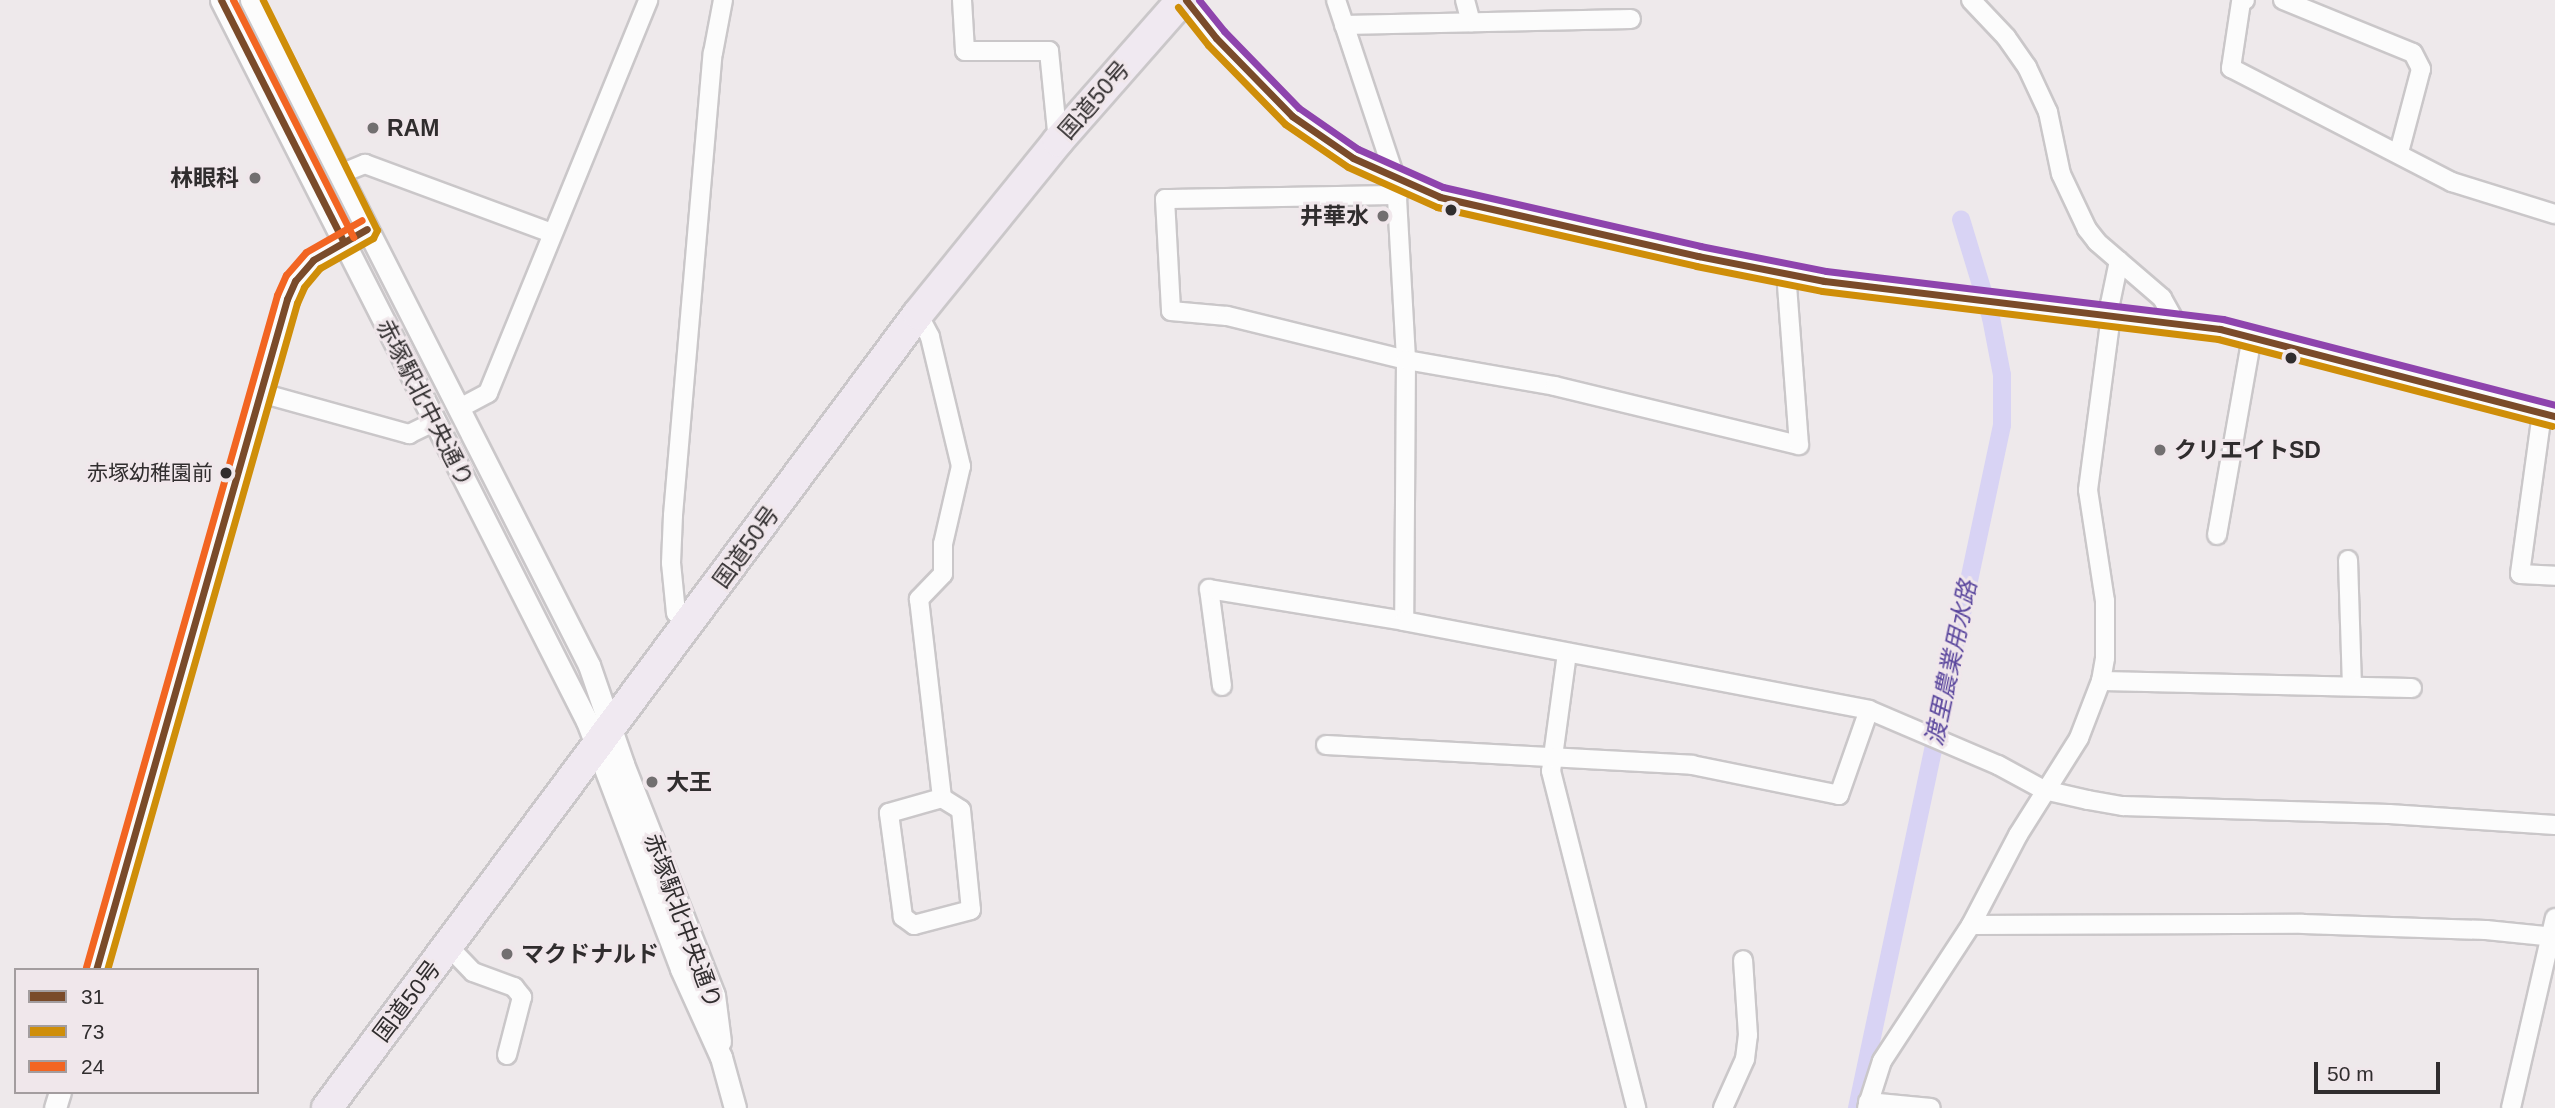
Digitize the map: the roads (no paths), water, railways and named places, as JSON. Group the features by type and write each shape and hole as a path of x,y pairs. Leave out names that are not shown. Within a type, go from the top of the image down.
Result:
{"highway":[{"name":"国道50号","path":"327,1108 918,314 1058,141 1184,0"}],"street":[{"name":"赤塚駅北中央通り","path":"221,0 467,488 576,697 604,737"},
{"name":"赤塚駅北中央通り","path":"251,0 589,665 604,737 714,995 721,1057 735,1108"},
{"path":"458,409 488,393 649,0"},
{"path":"690,623 676,613 671,563 673,515 713,54 723,0"},
{"path":"962,0 965,51 1049,51 1058,141"},
{"path":"1184,0 1216,38 1292,116 1397,187"},
{"path":"1336,0 1397,187 1406,360 1404,621"},
{"path":"1465,0 1471,22"},
{"path":"1971,0 2006,37 2027,67 2048,112 2061,174 2075,208 2097,242 2162,298 2176,323"},
{"path":"2245,0 2241,2 2231,68 2399,152 2452,182 2555,214"},
{"path":"2283,0 2413,53 2421,69 2399,152"},
{"path":"1344,25 1631,19"},
{"path":"340,174 365,164 552,233"},
{"path":"1786,274 1799,444 1555,386 1406,360 1227,316 1171,311 1165,199 1397,187 1786,274 1969,301 2176,323 2252,336 2549,414 2520,574 2555,576"},
{"path":"97,968 295,281 313,260 367,229"},
{"path":"1931,1108 1867,1105 1881,1061 1971,925 2044,790 2079,738 2101,681 2105,658 2105,601 2088,490 2112,316 2110,304 2119,261"},
{"path":"918,314 930,337 961,466 943,544 943,574 919,599 943,798 961,810 971,910 914,925 903,917 889,813 943,798"},
{"path":"2217,535 2252,336"},
{"path":"261,393 409,434 434,422"},
{"path":"467,488 493,478"},
{"path":"2348,559 2352,685"},
{"path":"1222,686 1209,589 1404,621 1869,710 2044,790 2123,806 2389,814 2555,825"},
{"path":"1567,653 1551,771 1636,1108"},
{"path":"2101,681 2412,688"},
{"path":"1326,745 1692,765 1839,795 1869,710"},
{"path":"2511,1108 2555,918"},
{"path":"1971,925 2303,924 2486,930 2552,937"},
{"path":"448,946 473,972 514,987 522,997 507,1055"},
{"path":"1724,1108 1745,1059 1748,1035 1744,960"}],"waterway":[{"name":"渡里農業用水路","path":"1857,1108 2002,425 2002,375 1991,318 1961,219"}],"place":[{"name":"RAM","path":"373,128"},
{"name":"林眼科","path":"255,178"},
{"name":"井華水","path":"1383,216"},
{"name":"クリエイトSD","path":"2160,450"},
{"name":"赤塚幼稚園前","path":"226,473"},
{"name":"大王","path":"652,782"},
{"name":"マクドナルド","path":"507,954"}]}
